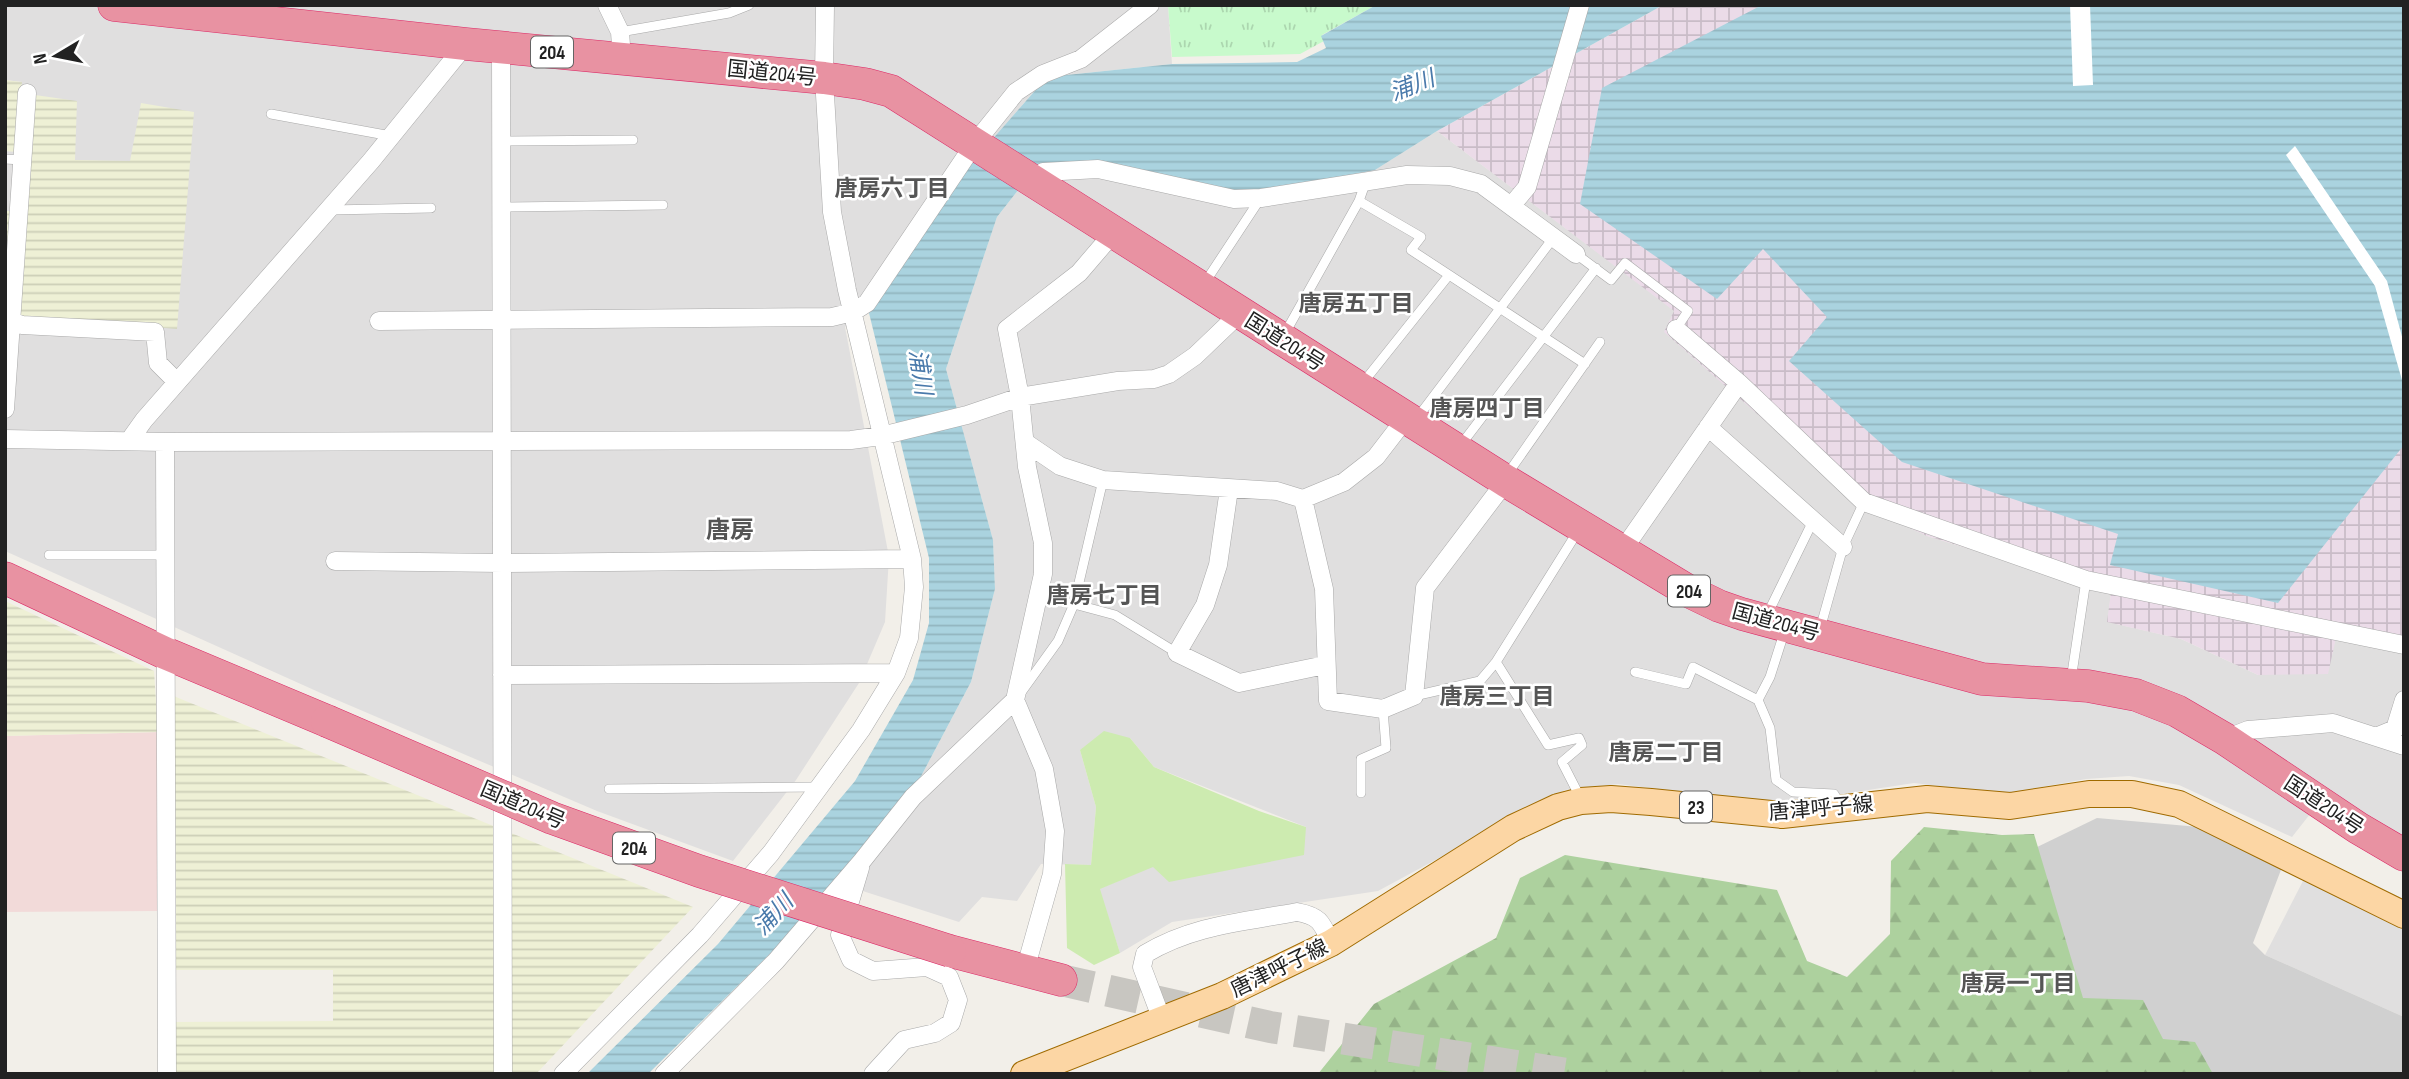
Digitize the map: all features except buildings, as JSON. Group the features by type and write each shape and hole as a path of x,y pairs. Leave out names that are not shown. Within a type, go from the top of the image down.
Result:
{"highway":[{"name":"国道204号","path":"114,5 226,11 500,47 621,46 865,84 891,91 1506,481 1690,592 1719,606 1776,623 1982,679 2088,686 2136,695 2176,711 2225,739 2358,828 2404,855"},
{"name":"国道204号","path":"5,578 165,653 552,818 699,871 950,951 1061,980"}],"main road":[{"name":"唐津呼子線","path":"1024,1074 1222,996 1331,943 1513,828 1558,807 1581,801 1638,801 1782,816 1927,799 2010,806 2089,794 2132,794 2179,804 2404,915"}],"street":[{"path":"607,5 621,46"},
{"path":"562,1074 700,935 771,853 861,730 896,673 909,638 914,587 912,559 881,436 832,212 824,78 825,5"},
{"path":"379,321 832,317 853,312 867,303 975,143 1016,92 1043,74 1081,59 1150,5"},
{"path":"1512,205 1527,187 1580,5"},
{"path":"130,441 144,420 329,209 466,44"},
{"path":"500,47 503,1074"},
{"path":"5,409 14,160 27,93"},
{"path":"1033,179 1043,172 1098,169 1234,199 1261,198 1407,175 1450,176 1480,184 1576,254"},
{"path":"664,1074 776,961 913,797 1015,700 1043,574 1043,543 1027,467 1020,397 1006,329 1079,273 1115,231"},
{"path":"5,439 165,442 851,440 881,436 967,415 1020,397 1154,379 1169,374 1195,356 1240,313"},
{"path":"8,320 22,325 155,332 158,363 177,382"},
{"path":"1676,329 1739,383 1864,502 2086,580 2404,645"},
{"path":"1622,551 1739,383"},
{"path":"1026,443 1060,466 1103,480 1277,491 1304,499 1345,482 1376,457 1406,418"},
{"path":"1708,427 1843,547"},
{"path":"165,442 167,1074"},
{"path":"1304,499 1324,589 1328,701 1383,709 1414,696 1425,588 1506,481"},
{"path":"1229,489 1219,565 1205,606 1177,653 1239,683 1325,665"},
{"path":"335,561 502,563 912,559"},
{"path":"502,675 896,673"},
{"path":"1015,700 1044,769 1055,831 1052,874 1025,970"},
{"path":"2378,736 2395,729 2404,700"},
{"path":"2225,739 2248,730 2333,723 2404,746"},
{"path":"862,861 840,935 851,960 873,971 927,967 949,976 958,1000 951,1023 935,1033 904,1041 873,1074"},
{"path":"1162,1020 1142,967 1145,954 1168,940 1196,930 1297,912 1313,915 1322,923 1331,943"}],"lane":[{"path":"621,46 749,5"},
{"path":"271,114 391,136"},
{"path":"499,141 633,140"},
{"path":"1282,340 1359,201 1366,180"},
{"path":"1201,288 1261,198"},
{"path":"1359,201 1421,237 1410,250 1585,364"},
{"path":"500,207 663,205"},
{"path":"329,209 431,208"},
{"path":"1406,418 1420,413 1554,237"},
{"path":"1576,254 1611,280 1625,263 1688,311 1676,329"},
{"path":"1457,450 1595,268"},
{"path":"1359,388 1449,275"},
{"path":"1506,481 1511,469 1600,342"},
{"path":"1015,700 1058,641 1074,604 1103,480"},
{"path":"1818,634 1843,547 1864,502"},
{"path":"1758,700 1770,677 1776,623 1813,521"},
{"path":"1414,696 1480,681 1496,662 1581,526"},
{"path":"49,555 165,555"},
{"path":"2070,685 2086,580"},
{"path":"1038,598 1115,615 1177,653"},
{"path":"1496,662 1548,745 1579,738 1582,745 1562,762 1581,801"},
{"path":"1635,672 1686,684 1693,667 1758,700 1770,728 1776,780 1793,792 1834,794 1842,809"},
{"path":"1361,793 1361,760 1386,748 1383,709"},
{"path":"609,789 819,787"}],"shaded area":[{"path":"5,5 1168,5 1172,64 1047,77 968,167 869,313 845,327 889,557 885,622 859,683 796,780 733,861 597,811 323,694 5,551 5,266 22,267 130,162 74,160 21,93 22,82 5,80"},
{"path":"1663,5 2090,5 2404,344 2404,651 2336,638 2328,674 2258,675 2181,639 2107,622 2111,592 1927,536 1862,506 1664,332 1674,311 1437,131"},
{"path":"1437,131 1675,311 1927,536 2111,592 2108,622 2181,639 2258,675 2336,638 2404,651 2404,716 2396,740 2404,743 2404,844 2325,795 2292,837 2179,785 2129,776 2086,779 2003,794 1914,783 1776,804 1618,784 1565,790 1378,891 1172,922 1120,953 1099,889 1153,866 1306,827 1154,767 1130,738 1080,750 1096,807 1091,865 1041,864 1017,901 982,897 959,922 841,884 918,782 971,682 995,589 993,540 946,369 997,217 1023,184 1042,169 1375,170"},
{"path":"5,151 31,153 25,212 5,211"},
{"path":"158,732 158,911 5,912 5,736"},
{"path":"2097,818 2199,827 2284,862 2253,943 2265,955 2404,1017 2404,1074 2165,1074 2066,1022 2027,852"},
{"path":"2304,879 2404,923 2404,1017 2265,955"}],"green space":[{"path":"1168,5 1376,5 1322,35 1324,41 1300,54 1172,57"},
{"path":"5,80 22,82 21,93 77,101 75,160 130,161 141,103 194,112 177,329 17,316 21,267 5,266 5,211 25,211 30,153 5,151"},
{"path":"5,601 154,671 158,732 5,736"},
{"path":"171,695 693,907 536,1074 174,1074 174,1022 333,1021 333,970 173,970"},
{"path":"1104,731 1130,738 1154,767 1259,811 1306,827 1304,855 1169,882 1153,867 1100,889 1120,953 1094,965 1067,948 1065,864 1091,865 1096,807 1080,750"},
{"path":"1924,827 2002,835 2034,834 2083,998 2143,1000 2163,1039 2195,1042 2213,1074 1318,1074 1374,1004 1496,938 1520,878 1565,855 1777,890 1807,961 1847,977 1890,934 1891,861"}],"water":[{"name":"浦川","path":"1376,5 1663,5 1437,131 1375,170 1236,197 1101,165 1023,184 997,217 946,369 993,540 995,589 971,682 918,782 841,884 648,1074 587,1074 718,944 855,781 913,680 929,623 929,558 869,313 968,167 1047,77 1172,64 1297,62 1326,48 1321,36"},
{"path":"1762,5 2404,5 2404,445 2278,603 2110,565 2118,534 1902,462 1789,361 1827,317 1763,249 1717,299 1580,204 1602,88"}],"pier":[{"path":"2070,5 2090,5 2093,85 2073,86"},
{"path":"2295,146 2387,281 2404,344 2404,387 2375,286 2286,155"}],"tunnel":[{"path":"1061,980 1270,1027 1567,1074"}],"district":[{"name":"唐房六丁目","path":"892,188"},
{"name":"唐房五丁目","path":"1356,303"},
{"name":"唐房四丁目","path":"1487,408"},
{"name":"唐房","path":"730,530"},
{"name":"唐房七丁目","path":"1104,595"},
{"name":"唐房三丁目","path":"1497,696"},
{"name":"唐房二丁目","path":"1666,752"},
{"name":"唐房一丁目","path":"2018,983"}]}
